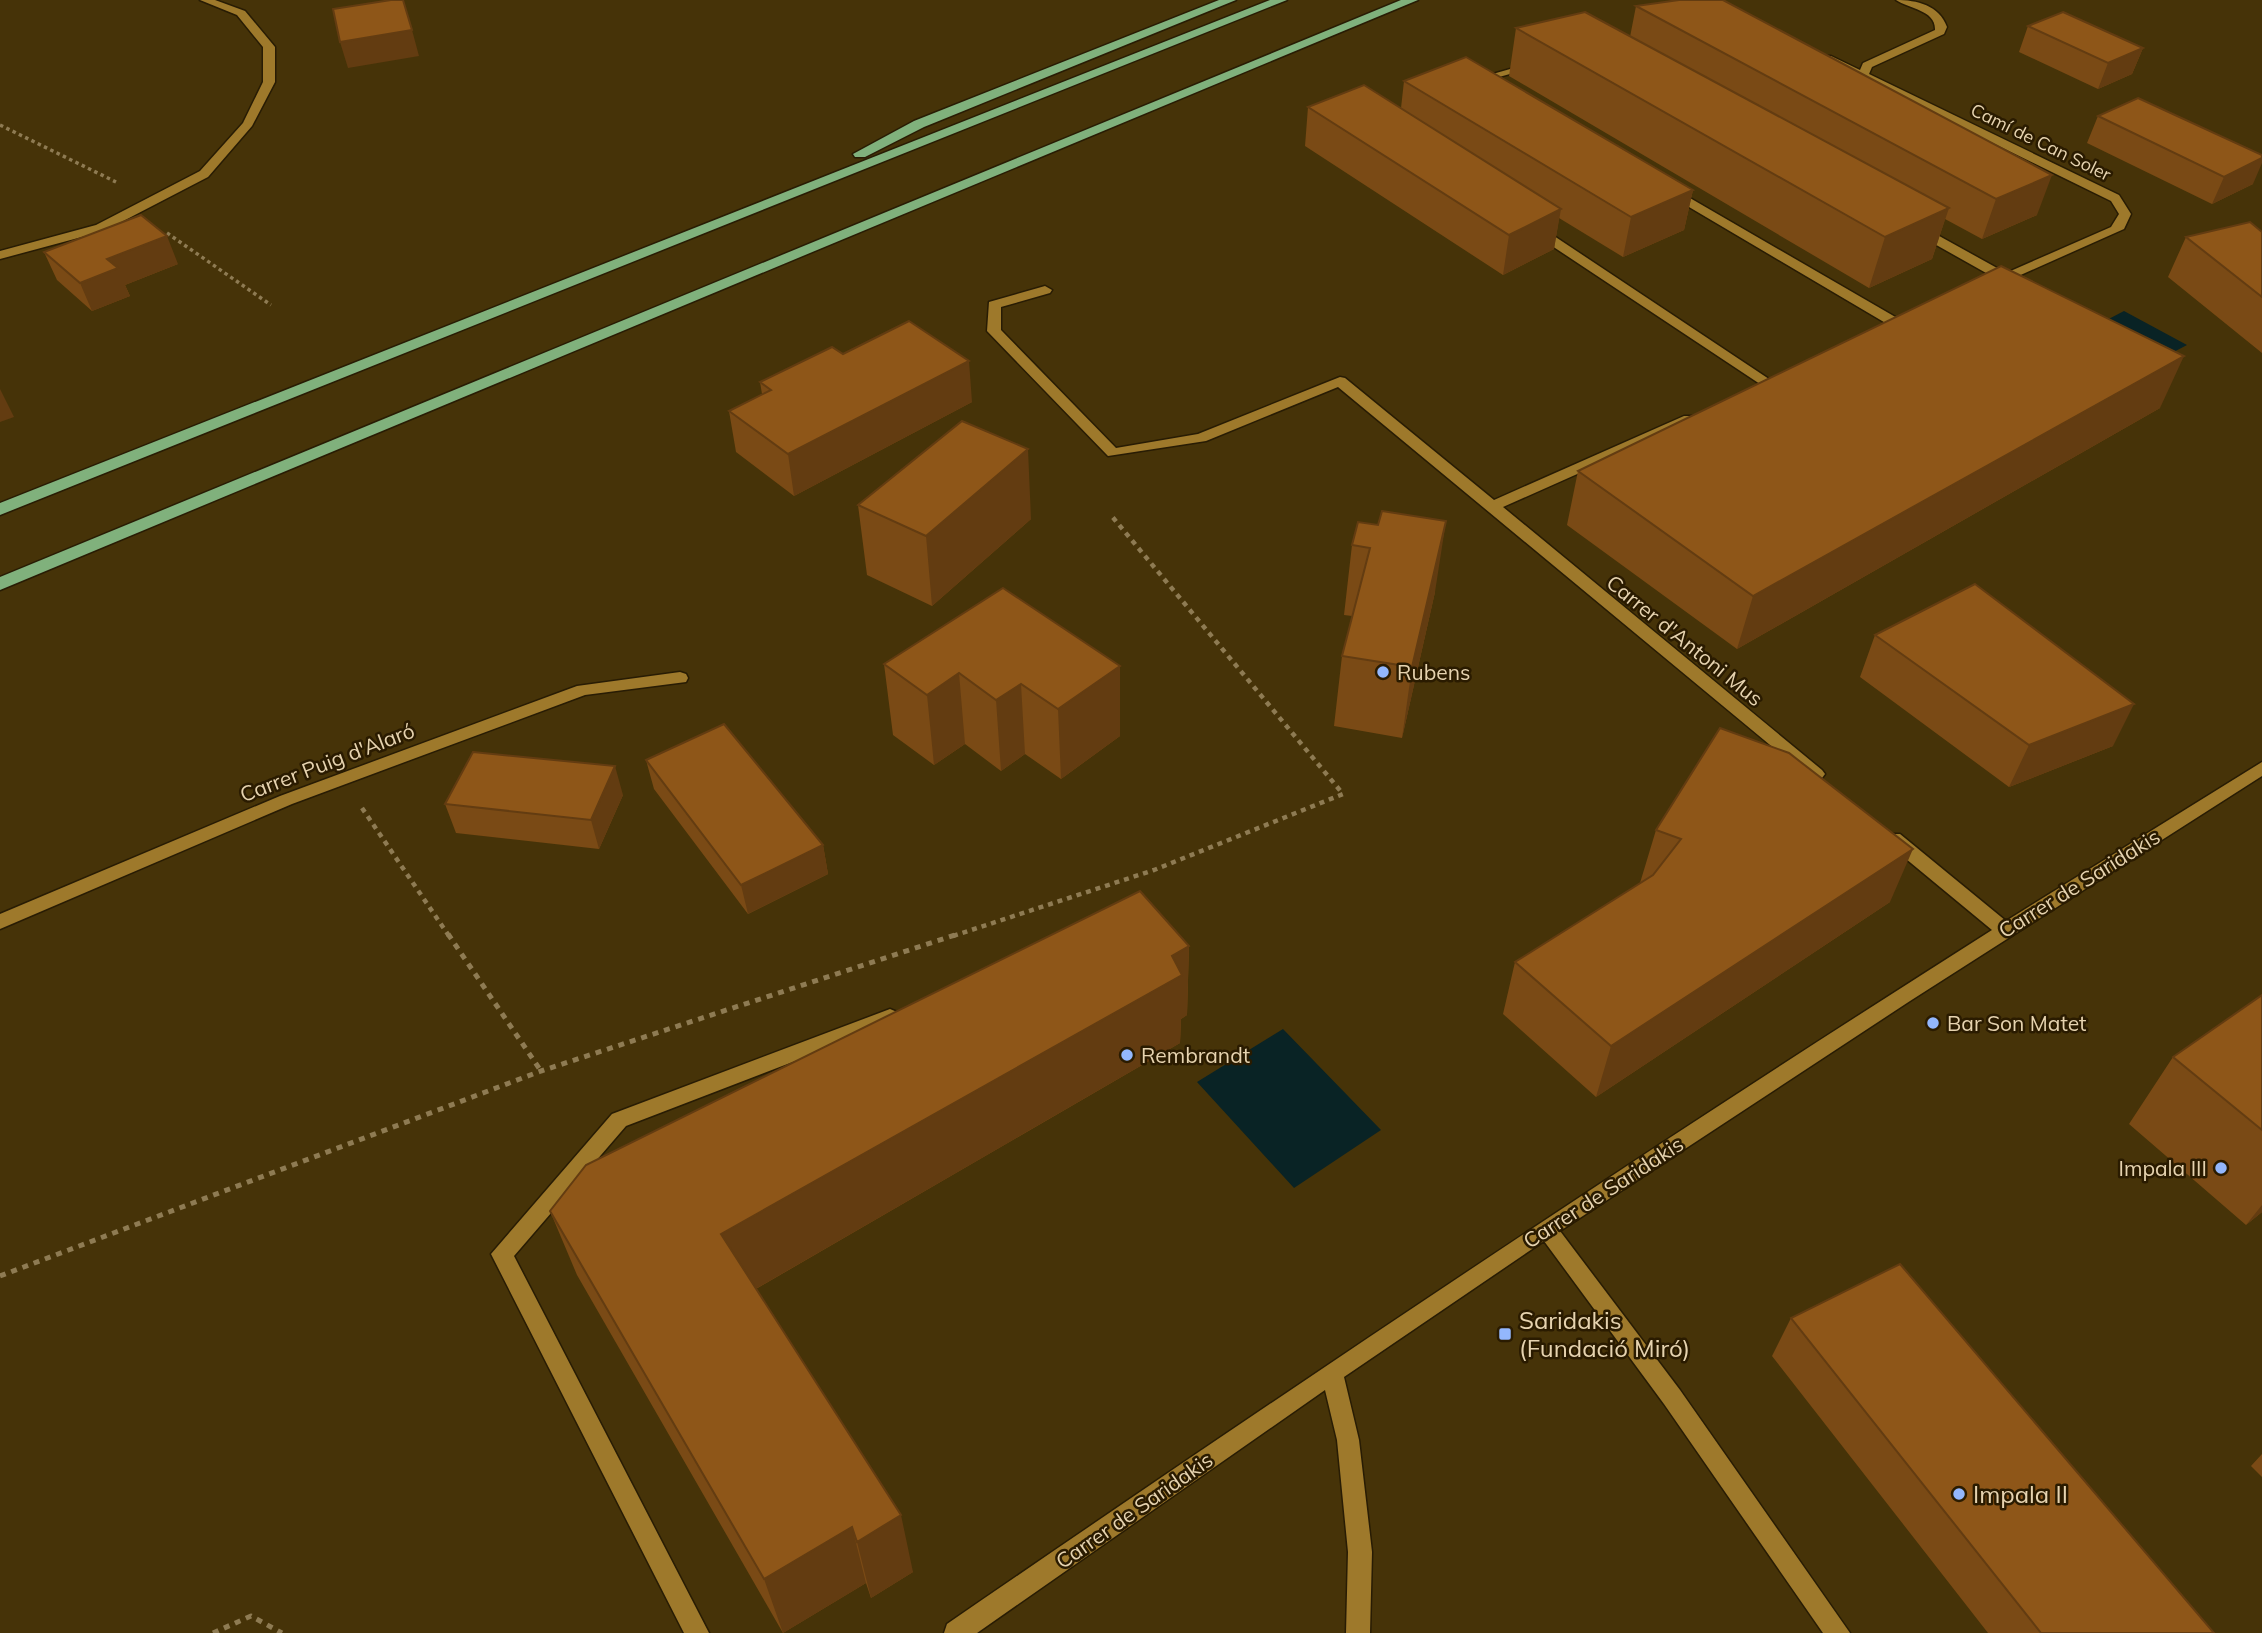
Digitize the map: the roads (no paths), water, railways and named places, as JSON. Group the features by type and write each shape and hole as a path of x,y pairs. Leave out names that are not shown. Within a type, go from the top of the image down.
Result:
{"highway":[{"path":"731,219 919,124 1230,0"},
{"path":"0,509 1281,0"},
{"path":"0,584 1412,0"}],"street":[{"path":"0,256 100,228 204,174 248,124 269,82 269,47 241,13 205,0"},
{"path":"1864,74 1867,65 1940,32 1941,22 1938,17 1927,9 1901,0"},
{"name":"Camí de Can Soler","path":"1814,52 2115,198 2124,206 2126,216 2123,224 2115,230 1982,288"},
{"path":"1456,87 1542,63"},
{"path":"1481,78 1493,86"},
{"path":"1660,184 1899,325"},
{"path":"1908,224 2005,278"},
{"path":"1528,225 1767,384"},
{"name":"Carrer d'Antoni Mus","path":"1045,290 994,305 994,331 1113,453 1201,438 1340,381 1824,782"},
{"path":"1491,507 1705,412"},
{"name":"Carrer Puig d'Alaró","path":"0,922 286,800 583,690 680,678"},
{"name":"Carrer de Saridakis","path":"956,1633 1547,1228 2004,930 2262,768"},
{"path":"1877,825 2004,930"},
{"path":"697,1633 502,1254 619,1120 914,1008"},
{"path":"1547,1228 1672,1397 1838,1633"},
{"path":"1332,1373 1348,1440 1360,1552 1358,1633"}],"water":[{"path":"2124,311 2187,345 2164,357 2101,323"},
{"path":"1283,1029 1381,1130 1294,1188 1197,1082"}],"place":[{"name":"Rubens","path":"1383,672"},
{"name":"Bar Son Matet","path":"1933,1023"},
{"name":"Rembrandt","path":"1127,1055"},
{"name":"Impala III","path":"2221,1168"},
{"name":"Saridakis (Fundació Miró)","path":"1505,1334"},
{"name":"Impala II","path":"1959,1494"}]}
